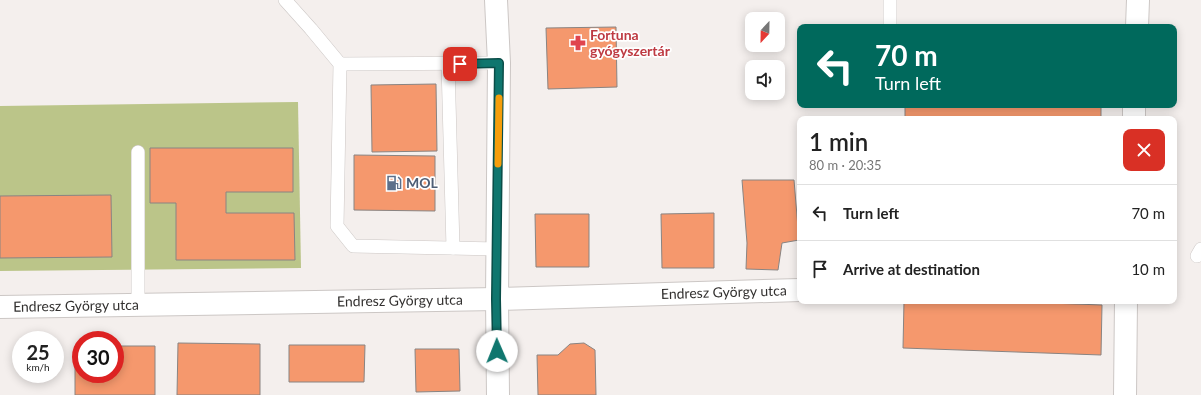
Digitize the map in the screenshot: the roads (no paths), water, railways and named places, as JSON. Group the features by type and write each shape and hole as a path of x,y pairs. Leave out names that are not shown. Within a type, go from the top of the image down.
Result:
{"street":[{"path":"496,0 499,63 498,249 496,299 498,395"},
{"path":"1137,24 1138,0"},
{"name":"Endresz György utca","path":"0,307 496,299 797,290"},
{"path":"1125,395 1126,304"}],"lane":[{"path":"286,0 340,64 337,226 352,246 498,249"},
{"path":"890,0 890,24"},
{"path":"340,64 499,63"},
{"path":"448,64 453,248"},
{"path":"138,152 138,305"}],"place":[{"name":"Fortuna gyógyszertár","path":"578,43"},
{"name":"MOL","path":"394,183"}]}
